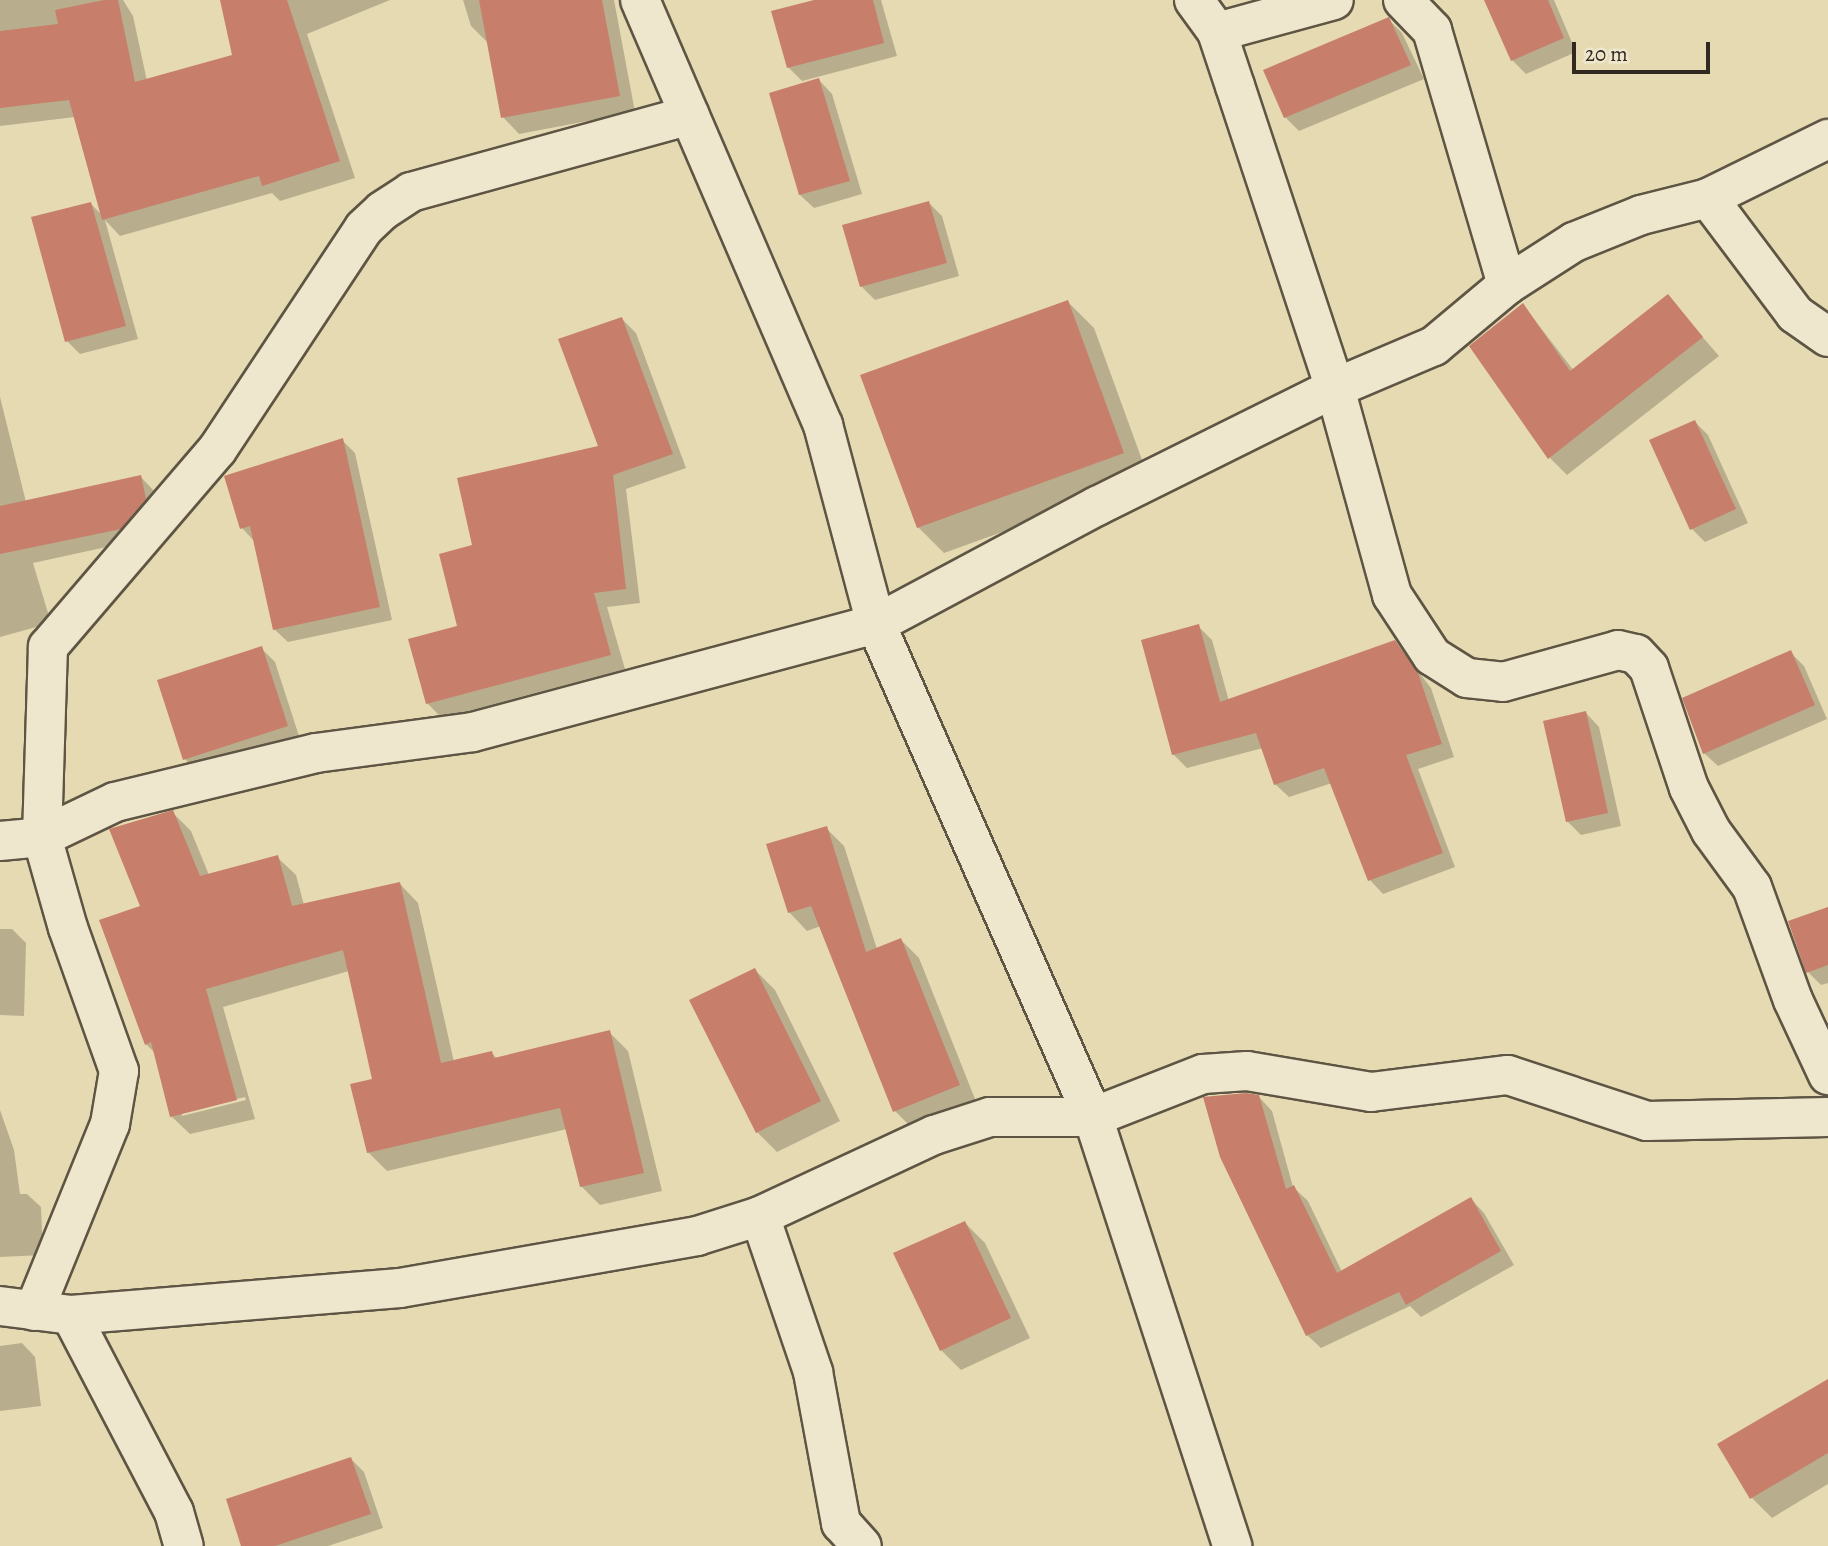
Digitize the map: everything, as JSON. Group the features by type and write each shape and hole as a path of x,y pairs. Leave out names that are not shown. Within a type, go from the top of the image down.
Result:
{"street":[{"path":"640,0 823,425 876,624 1093,1117 1232,1546"},
{"path":"1194,0 1217,32 1335,388 1392,595 1432,656 1467,678 1503,682 1618,650 1636,654 1649,668 1689,788 1711,831 1752,887 1793,1000 1828,1075"},
{"path":"1217,32 1334,0"},
{"path":"1403,0 1432,30 1507,285"},
{"path":"690,115 411,192 364,228 216,450 48,647 42,837 68,928 118,1071 110,1124 17,1308 71,1315 400,1288 697,1236 760,1216 934,1135 990,1117 1093,1117 1203,1074 1247,1071 1371,1092 1508,1075 1647,1121 1828,1117"},
{"path":"0,841 42,837 115,802 316,753 473,732 876,624 1097,506 1335,388 1434,346 1507,285 1574,242 1641,215 1708,198 1828,139"},
{"path":"1708,198 1795,314 1828,337"},
{"path":"760,1216 813,1372 841,1522 862,1546"},
{"path":"71,1315 174,1511 184,1546"}],"building":[{"path":"104,0 118,0 135,82 232,55 220,0 287,0 340,161 262,186 259,176 102,220 69,100 0,108 0,31 58,24 55,10"},
{"path":"479,0 602,0 620,96 501,118"},
{"path":"814,0 873,0 884,43 787,68 771,11"},
{"path":"1484,0 1548,0 1564,38 1511,61"},
{"path":"1389,17 1411,65 1284,118 1263,70"},
{"path":"819,78 850,181 799,195 769,93"},
{"path":"929,201 947,263 860,287 842,225"},
{"path":"91,202 126,326 65,342 31,217"},
{"path":"1668,294 1703,337 1548,459 1469,346 1523,303 1570,371"},
{"path":"1068,300 1124,453 917,528 860,375"},
{"path":"622,317 673,454 613,475 626,589 594,593 611,655 426,704 408,639 457,626 439,554 472,545 457,478 598,446 558,339"},
{"path":"1695,420 1736,509 1690,530 1649,440"},
{"path":"343,438 380,607 273,630 250,526 240,529 224,476"},
{"path":"141,475 146,499 121,529 0,554 0,506"},
{"path":"1199,624 1220,702 1395,640 1418,673 1442,744 1406,755 1443,853 1368,881 1324,768 1274,785 1256,733 1172,755 1141,640"},
{"path":"262,646 288,726 183,760 157,680"},
{"path":"1791,650 1815,705 1703,754 1682,698"},
{"path":"1586,711 1608,813 1566,822 1543,721"},
{"path":"173,810 200,876 278,855 292,906 400,882 441,1063 492,1051 494,1058 610,1030 644,1173 580,1187 560,1108 367,1153 350,1084 372,1079 343,950 206,989 237,1100 170,1117 151,1042 145,1045 99,920 140,906 109,829"},
{"path":"827,826 866,952 901,938 960,1085 893,1112 811,906 788,913 766,844"},
{"path":"1828,907 1828,965 1806,973 1788,921"},
{"path":"755,968 821,1101 756,1133 689,1000"},
{"path":"1246,1093 1259,1095 1286,1189 1294,1185 1337,1273 1471,1197 1501,1251 1406,1305 1399,1292 1306,1336 1220,1157 1203,1097"},
{"path":"965,1221 1011,1318 940,1351 893,1253"},
{"path":"1828,1379 1828,1453 1750,1499 1717,1444"},
{"path":"351,1457 371,1514 275,1546 241,1546 226,1499"}]}
